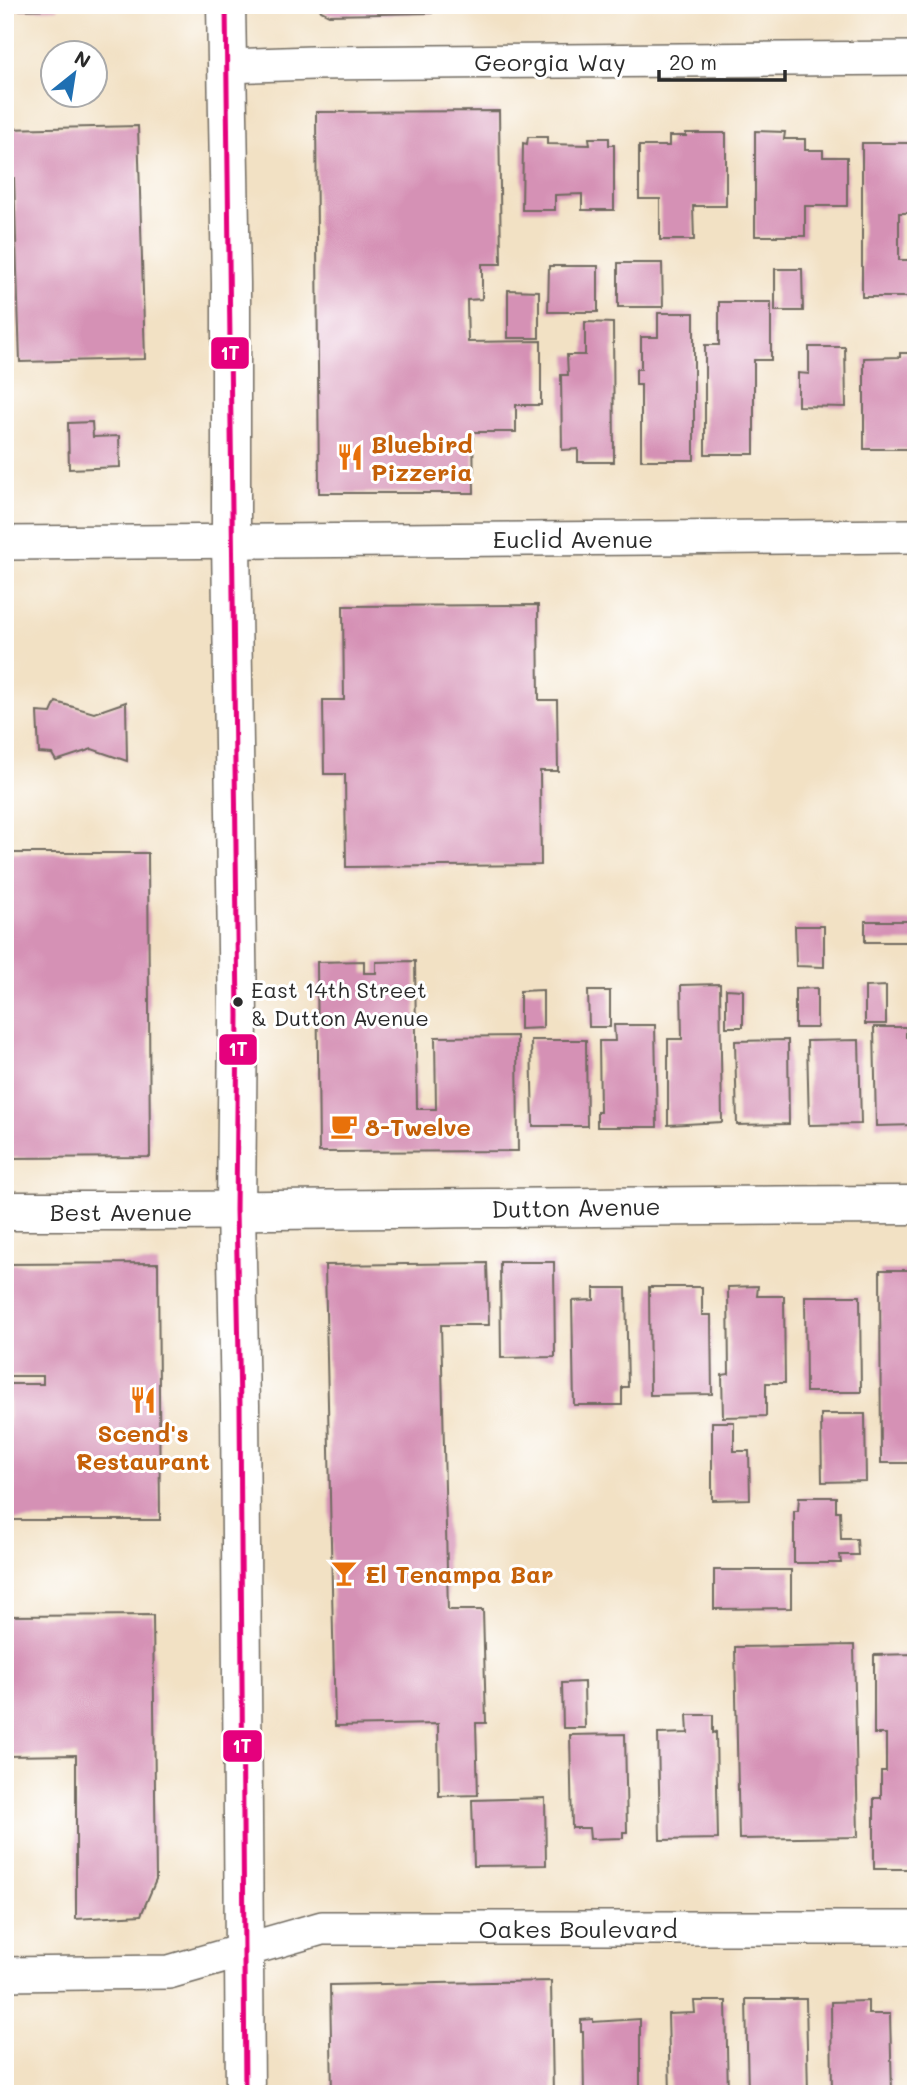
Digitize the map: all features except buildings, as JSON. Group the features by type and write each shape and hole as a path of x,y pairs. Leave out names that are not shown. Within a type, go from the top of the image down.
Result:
{"main road":[{"path":"226,5 238,1017 236,1210 245,2094"},
{"name":"Dutton Avenue","path":"236,1210 308,1212 661,1205 916,1205"},
{"name":"Best Avenue","path":"5,1211 236,1210"}],"street":[{"name":"Georgia Way","path":"226,66 916,58"},
{"name":"Euclid Avenue","path":"5,543 916,536"},
{"name":"Oakes Boulevard","path":"5,1974 169,1972 323,1928 916,1928"}],"transit line":[{"name":"1T","path":"226,5 238,1016 236,1210 245,2094"}],"place":[{"name":"Bluebird Pizzeria","path":"350,457"},
{"name":"East 14th Street & Dutton Avenue","path":"238,1002"},
{"name":"8-Twelve","path":"344,1126"},
{"name":"Scend's Restaurant","path":"143,1400"},
{"name":"El Tenampa Bar","path":"344,1573"}]}
